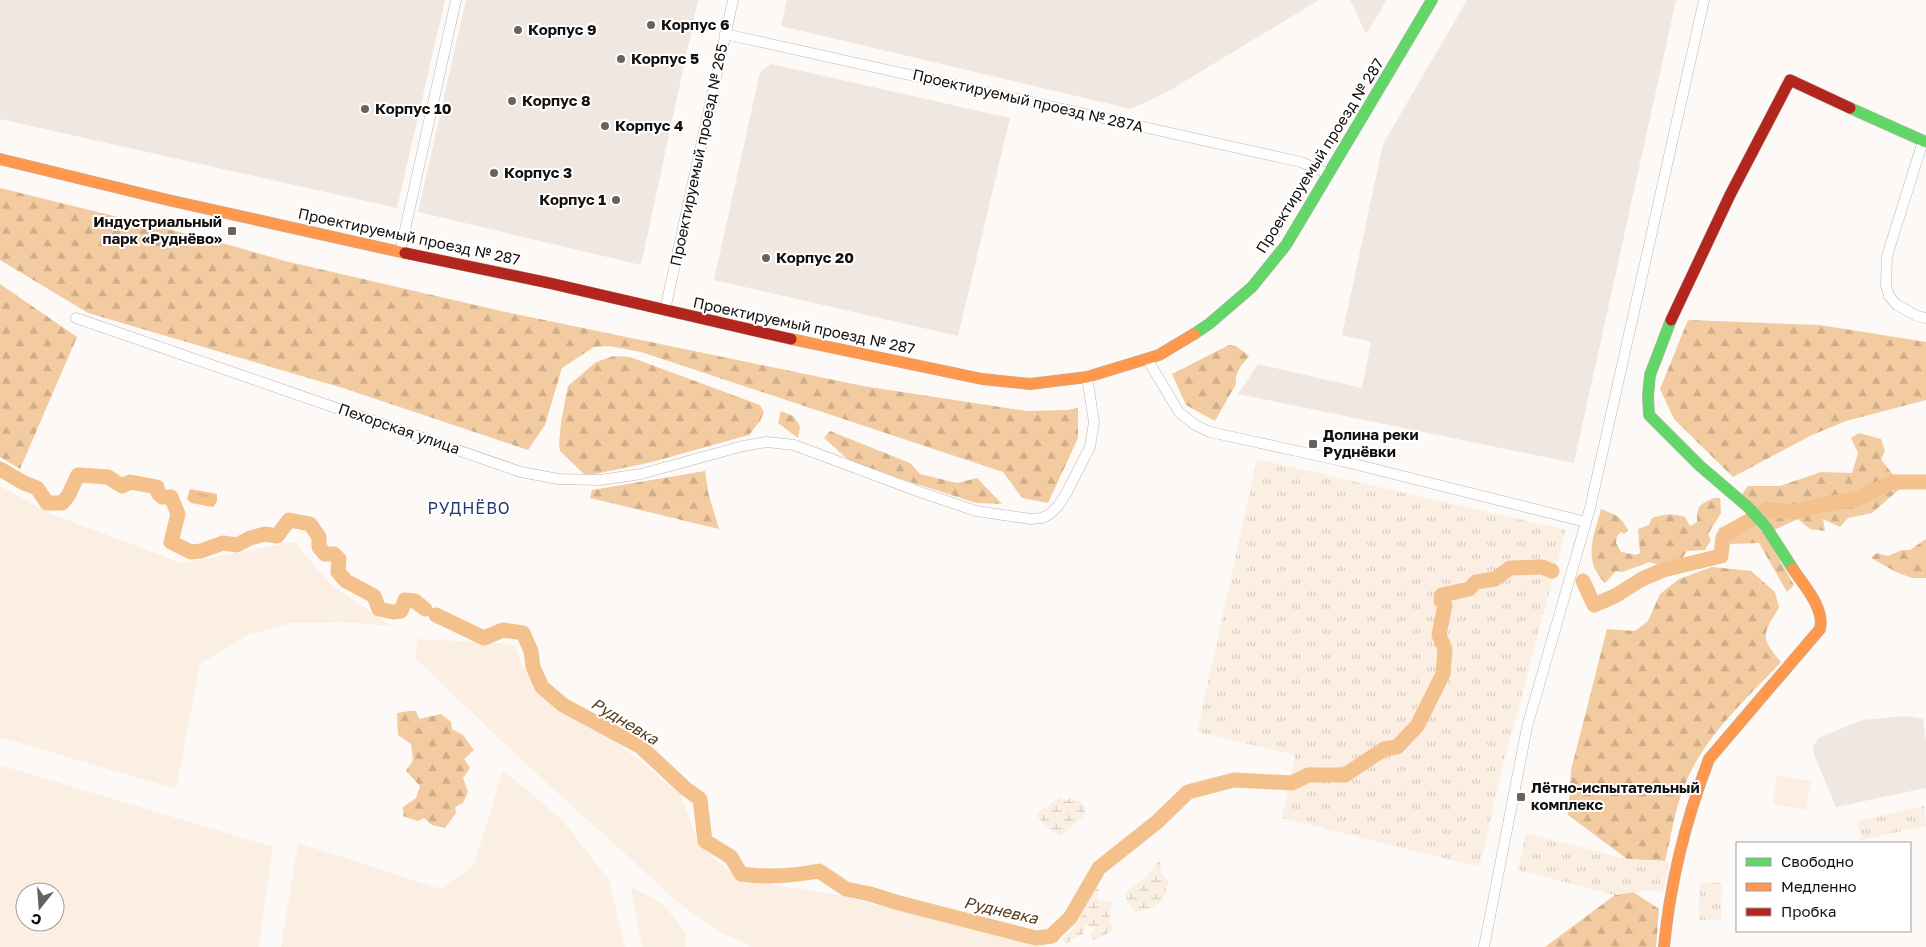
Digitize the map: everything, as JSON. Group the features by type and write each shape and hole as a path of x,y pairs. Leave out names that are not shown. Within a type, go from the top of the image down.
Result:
{"street":[{"path":"400,252 456,0"},
{"name":"Проектируемый проезд № 265","path":"665,310 733,0"},
{"name":"Проектируемый проезд № 287","path":"0,160 400,252 982,379 1030,384 1087,377 1148,359 1180,344 1238,301 1252,287 1286,245 1432,0"},
{"path":"1484,947 1527,727 1586,522 1704,0"},
{"name":"Проектируемый проезд № 287А","path":"725,34 1301,162 1328,174"},
{"path":"1664,947 1668,906 1673,881 1700,782 1709,759 1816,636 1822,626 1822,618 1818,608 1766,527 1748,507 1700,466 1649,415 1650,375 1680,298 1730,195 1790,80 1925,141 1887,256 1886,284 1889,296 1897,305 1917,316 1926,318"},
{"name":"Пехорская улица","path":"76,318 521,472 558,478 600,480 641,474 729,450 767,442 794,446 976,511 1031,519 1042,518 1050,514 1058,506 1090,447 1094,422 1087,377"},
{"path":"1148,359 1179,412 1210,432 1344,462 1586,522"}],"shaded area":[{"path":"0,0 445,0 397,208 0,119"},
{"path":"466,0 698,0 641,265 418,212"},
{"path":"787,0 1319,0 1167,92 1131,109 781,26"},
{"path":"1350,0 1387,0 1366,34"},
{"path":"1467,0 1676,0 1574,463 1238,394 1258,364 1362,388 1371,342 1342,335 1383,144"},
{"path":"771,64 1010,118 958,336 714,280 760,72"},
{"path":"1906,716 1923,719 1926,741 1926,788 1836,807 1813,752 1818,738 1863,720"}],"green space":[{"path":"0,188 212,240 285,261 501,311 863,386 1027,411 1078,408 1078,438 1048,503 1022,498 1003,472 641,352 609,346 594,347 562,368 545,425 528,450 346,389 88,313 0,260"},
{"path":"0,284 77,337 20,469 0,457"},
{"path":"1688,320 1820,325 1926,342 1926,400 1846,421 1810,436 1733,477 1674,419 1660,389"},
{"path":"1229,345 1236,346 1249,356 1239,369 1236,376 1236,384 1215,421 1186,405 1172,374"},
{"path":"614,356 630,357 760,405 764,412 760,421 749,435 652,462 586,476 560,451 561,422 568,386 596,362"},
{"path":"781,411 793,416 800,426 798,438 778,423"},
{"path":"830,431 910,463 920,474 957,483 977,478 1002,504 976,503 852,463 824,438"},
{"path":"1859,433 1881,439 1885,451 1881,459 1902,487 1872,513 1848,518 1840,527 1823,519 1825,531 1810,529 1798,519 1774,530 1742,494 1748,486 1780,486 1821,472 1852,473 1858,453 1851,438"},
{"path":"1257,459 1566,530 1503,765 1480,867 1282,818 1295,755 1197,732"},
{"path":"705,471 708,492 719,529 590,498 592,490"},
{"path":"0,486 51,514 182,563 294,542 331,585 392,626 344,622 291,623 248,635 200,664 176,789 0,737"},
{"path":"1714,498 1720,498 1721,513 1708,534 1711,540 1705,550 1687,551 1681,560 1658,565 1650,562 1622,572 1616,571 1605,583 1598,574 1594,566 1592,548 1601,509 1617,516 1623,521 1628,530 1624,534 1621,532 1617,536 1616,543 1621,552 1636,555 1640,553 1638,529 1649,525 1652,518 1668,514 1681,516 1685,517 1690,526 1697,522 1700,506"},
{"path":"1746,514 1767,538 1794,585 1787,592 1759,543 1731,544 1718,529"},
{"path":"1926,539 1926,578 1912,578 1896,572 1871,558 1877,553 1888,556 1902,550 1910,550"},
{"path":"1712,567 1751,571 1775,592 1779,608 1769,624 1766,636 1769,647 1781,662 1712,737 1691,771 1680,798 1665,861 1627,859 1568,815 1571,770 1607,629 1635,631 1648,621 1660,594 1679,579"},
{"path":"418,639 498,643 515,646 522,665 541,694 620,745 680,794 700,846 738,879 843,896 1006,938 1048,944 1047,947 753,947 720,932 680,904 525,763 415,658"},
{"path":"416,711 419,719 441,714 451,722 452,729 463,735 474,750 464,759 470,768 463,778 468,792 463,803 455,807 456,813 445,828 432,825 424,818 418,821 403,816 403,807 416,798 420,786 406,771 413,760 411,744 398,735 397,713"},
{"path":"0,765 273,847 259,947 0,947"},
{"path":"503,770 563,821 609,880 625,947 281,947 298,843 441,889 474,865"},
{"path":"1777,775 1811,781 1806,810 1773,804"},
{"path":"1060,797 1081,802 1086,808 1082,818 1061,836 1045,827 1037,815 1038,811"},
{"path":"1924,806 1926,826 1861,840 1857,821"},
{"path":"1526,833 1627,859 1669,862 1663,893 1649,890 1615,895 1518,870"},
{"path":"1160,860 1161,873 1169,881 1164,895 1154,907 1134,912 1133,907 1127,903 1125,892 1145,878"},
{"path":"1700,882 1722,883 1721,920 1699,920"},
{"path":"631,887 662,903 685,932 685,947 642,947"},
{"path":"1099,887 1097,900 1112,902 1109,920 1114,930 1095,940 1090,937 1095,927 1085,926 1083,934 1067,943 1062,940 1078,923 1091,893"},
{"path":"1633,892 1659,909 1656,947 1545,947 1615,895"}],"water":[{"path":"190,489 217,494 217,501 213,507 191,503 187,499"}],"waterway":[{"name":"Рудневка","path":"0,469 37,488 47,503 62,503 68,496 78,475 108,477 122,486 130,482 157,487 158,493 162,497 171,497 178,514 171,542 191,552 201,551 223,543 237,545 250,538 265,534 277,536 289,520 310,524 319,537 319,547 325,554 334,554 339,559 338,572 346,581 374,596 379,609 393,612 401,611 405,600 415,601 425,609"},
{"name":"Рудневка","path":"1583,581 1594,605 1663,570 1721,556 1723,537 1766,510 1795,512 1821,505 1857,499 1892,482 1926,482"},
{"name":"Рудневка","path":"436,615 484,638 503,630 523,633 531,651 533,667 542,687 563,705 641,747 686,789 700,799 705,841 731,857 741,874 780,876 819,871 846,889 1036,938 1052,936 1070,918 1099,868 1157,822 1188,792 1234,780 1292,783 1308,775 1345,775 1384,749 1397,747 1417,726 1443,674 1445,649 1439,635 1445,605 1441,601 1442,595 1469,589 1476,582 1495,579 1510,568 1542,567 1552,571"}],"traffic: fast":[{"path":"1194,334 1209,324 1252,287 1286,245 1432,0"},
{"path":"1850,108 1926,142"},
{"path":"1671,320 1650,375 1649,415 1700,466 1748,507 1766,527 1793,569"}],"traffic: slow":[{"path":"0,159 168,200 405,253"},
{"path":"791,339 982,379 1030,384 1087,377 1159,355 1194,334"},
{"path":"1664,947 1670,899 1680,851 1709,759 1820,629 1821,621 1817,605 1793,569"}],"traffic: jam":[{"path":"1671,320 1730,195 1790,80 1850,108"},
{"path":"405,253 549,283 791,339"}],"place":[{"name":"Корпус 6","path":"651,25"},
{"name":"Корпус 9","path":"518,30"},
{"name":"Корпус 5","path":"621,59"},
{"name":"Корпус 8","path":"512,101"},
{"name":"Корпус 10","path":"365,109"},
{"name":"Корпус 4","path":"605,126"},
{"name":"Корпус 3","path":"494,173"},
{"name":"Корпус 1","path":"616,200"},
{"name":"Индустриальный парк «Руднёво»","path":"232,231"},
{"name":"Корпус 20","path":"766,258"},
{"name":"Долина реки Руднёвки","path":"1313,444"},
{"name":"Лётно-испытательный комплекс","path":"1521,797"}],"district":[{"name":"РУДНЁВО","path":"469,508"}]}
